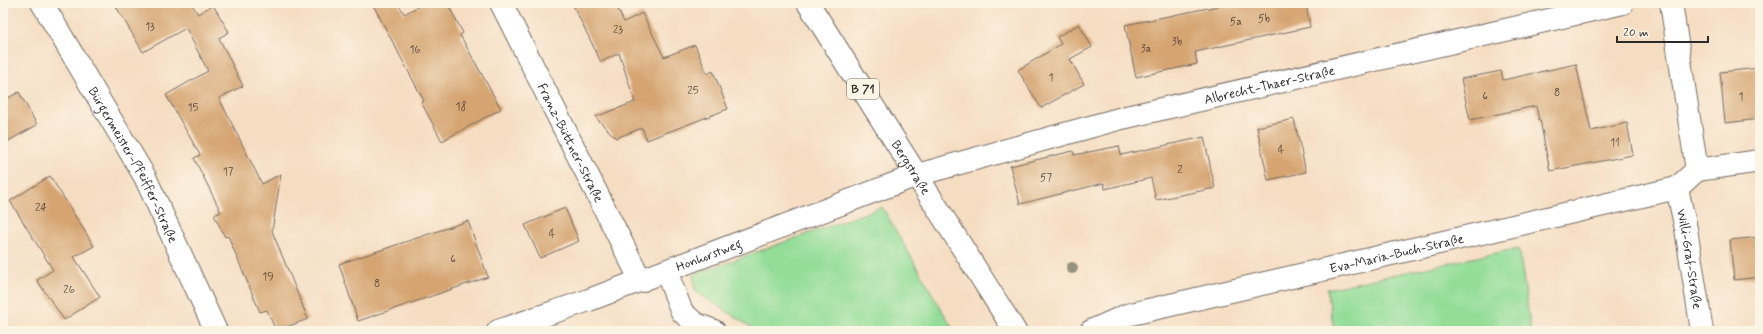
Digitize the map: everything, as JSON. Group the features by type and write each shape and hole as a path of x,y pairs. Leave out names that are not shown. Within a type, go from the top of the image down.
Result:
{"street":[{"name":"Bürgermeister-Pfeiffer-Straße","path":"42,3 145,177 216,331"},
{"name":"Franz-Büttner-Straße","path":"502,3 641,280"},
{"name":"Bergstraße","path":"808,3 1015,331"},
{"name":"Albrecht-Thaer-Straße","path":"917,175 1122,118 1623,3"},
{"path":"1671,3 1697,170 1760,162"},
{"name":"Eva-Maria-Buch-Straße","path":"1092,331 1127,315 1677,188 1697,170"},
{"name":"Honhorstweg","path":"498,331 589,300 917,175"},
{"name":"Willi-Graf-Straße","path":"1677,188 1686,229 1702,331"},
{"path":"666,271 682,312 696,324 714,331"}],"green space":[{"path":"882,207 954,331 757,331 695,291 693,275"},
{"path":"1519,248 1531,331 1334,331 1327,289"}],"building":[{"path":"114,3 191,3 198,14 213,5 229,32 219,38 243,86 219,98 262,184 281,174 272,231 308,319 276,331 267,310 260,312 228,236 225,237 214,215 221,212 194,158 200,155 166,95 208,71 186,28 143,52"},
{"path":"372,3 398,3 404,14 425,3 447,3 463,33 460,35 501,109 442,141 421,102 424,101"},
{"path":"572,3 615,3 624,22 642,13 664,57 695,45 707,74 713,71 728,109 647,140 642,128 616,138 595,117 635,102 619,53 601,62"},
{"path":"1217,3 1306,3 1310,27 1195,52 1197,64 1136,77 1125,25 1218,6"},
{"path":"1079,24 1092,47 1070,59 1084,84 1041,108 1018,70 1061,44 1057,37"},
{"path":"1576,64 1591,131 1627,123 1633,155 1550,171 1536,106 1470,120 1461,79 1501,71 1503,80"},
{"path":"1760,68 1760,119 1725,123 1720,72"},
{"path":"19,92 37,125 3,144 3,101"},
{"path":"1294,119 1306,172 1268,180 1257,127"},
{"path":"1204,137 1215,188 1156,200 1151,178 1105,189 1104,183 1020,204 1010,166 1073,151 1074,155 1119,146 1121,155"},
{"path":"50,176 94,246 74,257 100,297 64,320 37,280 53,270 10,201"},
{"path":"565,208 579,241 540,258 525,225"},
{"path":"468,221 488,277 358,321 339,264"},
{"path":"1760,237 1760,277 1734,280 1730,240"}]}
